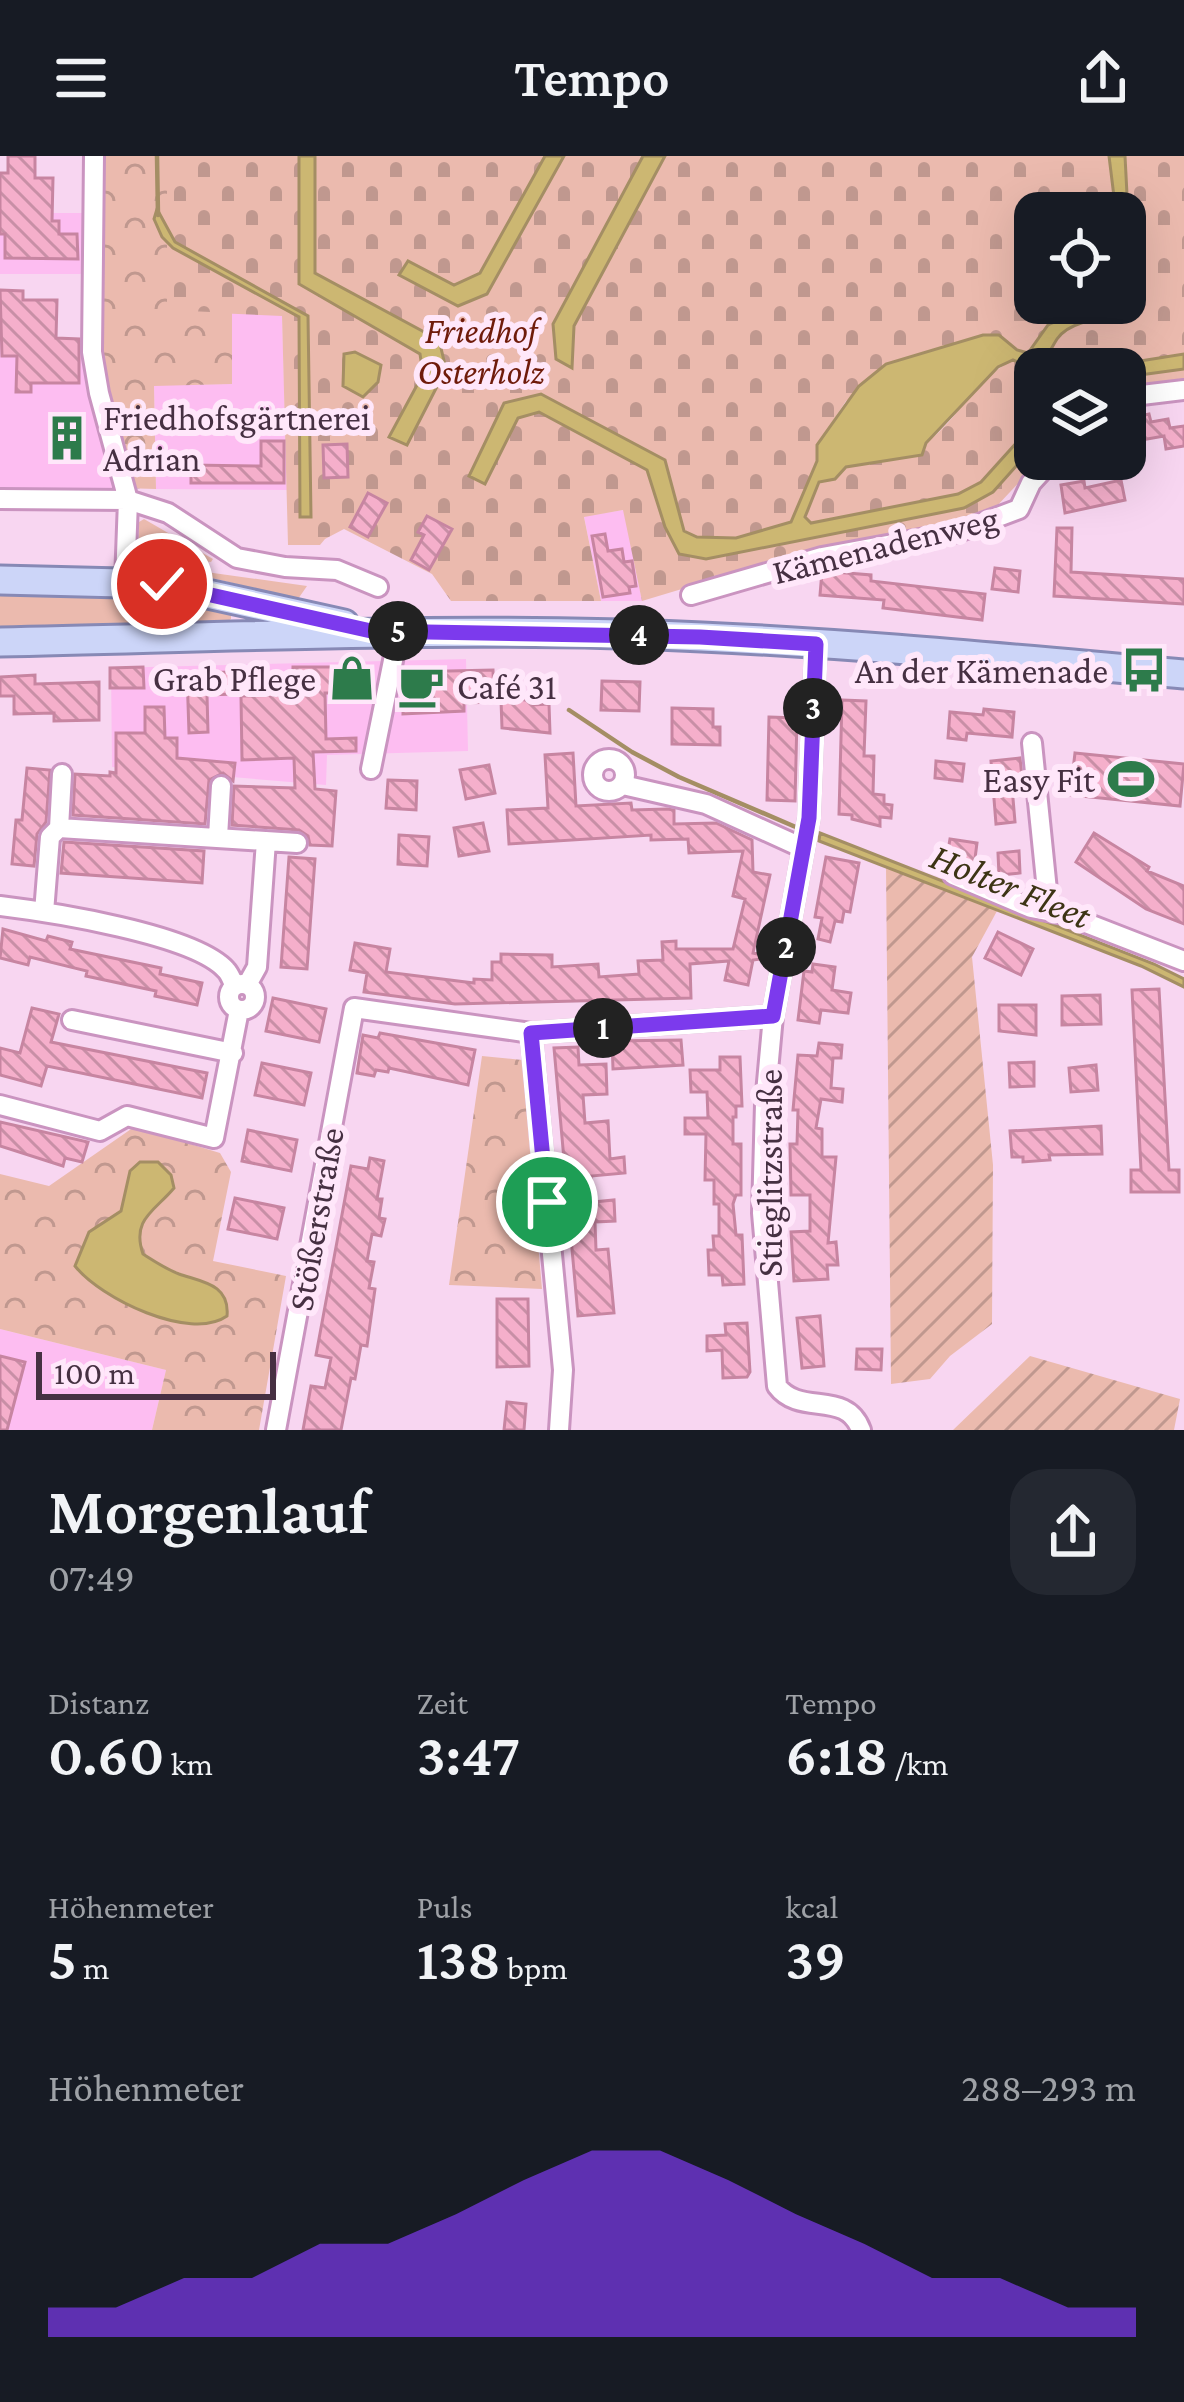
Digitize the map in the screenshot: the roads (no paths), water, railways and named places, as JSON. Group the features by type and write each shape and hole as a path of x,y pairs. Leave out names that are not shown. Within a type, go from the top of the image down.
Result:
{"main road":[{"path":"0,580 125,582 238,598 292,624"},
{"path":"229,637 238,598"},
{"path":"0,642 229,637 292,624 385,631 700,637 1184,674"}],"street":[{"path":"94,156 92,352 128,500 125,582"},
{"path":"1146,395 1184,390"},
{"name":"Kämenadenweg","path":"691,595 822,557 987,523 1019,509 1034,480"},
{"path":"0,499 128,500 168,513 237,558 285,567 337,569 378,587"},
{"path":"371,769 385,631"},
{"name":"Stieglitzstraße","path":"816,644 809,818 773,1016 762,1214 777,1385 785,1397 800,1403 834,1404 850,1410 861,1430"},
{"path":"1032,743 1049,910"},
{"path":"59,828 62,775"},
{"path":"622,785 706,804 803,848"},
{"path":"218,837 221,786"},
{"path":"44,912 50,836 59,828 298,843"},
{"path":"0,1105 100,1131 127,1116 214,1138 239,1010 229,1000 257,967 266,841"},
{"path":"953,875 1031,908 1049,910 1184,961"},
{"path":"0,906 86,919 183,946 225,968 241,986"},
{"name":"Stößerstraße","path":"276,1430 354,1008 531,1033"},
{"path":"559,1430 563,1370 531,1033 773,1016"},
{"path":"72,1020 233,1053"}],"waterway":[{"path":"157,156 158,215"},
{"name":"Holter Fleet","path":"569,710 679,777 798,828"}],"place":[{"name":"Friedhofsgärtnerei Adrian","path":"67,438"},
{"name":"An der Kämenade","path":"1144,670"},
{"name":"Grab Pflege","path":"352,678"},
{"name":"Café 31","path":"421,686"},
{"name":"Easy Fit","path":"1131,779"}],"park label":[{"name":"Friedhof Osterholz","path":"481,350"}]}
